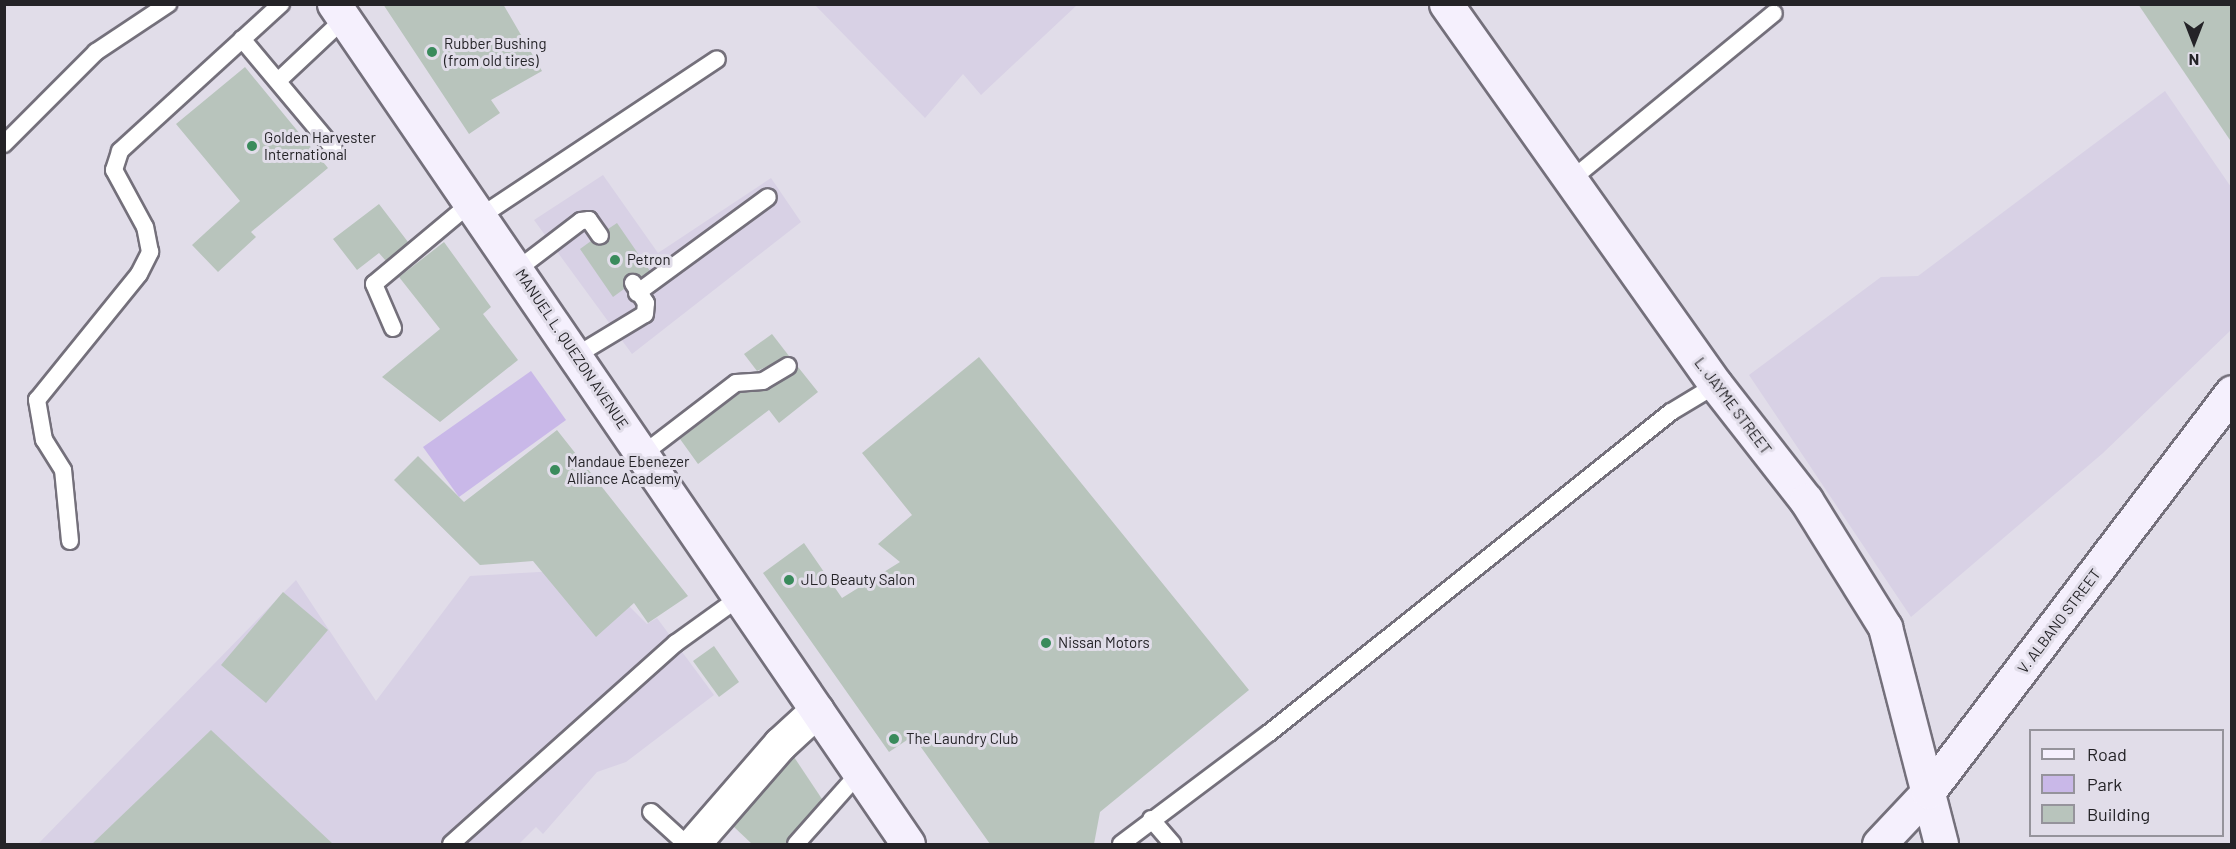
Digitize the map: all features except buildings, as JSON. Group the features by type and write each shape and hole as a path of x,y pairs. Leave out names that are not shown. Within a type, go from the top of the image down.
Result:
{"street":[{"name":"L. JAYME STREET","path":"1446,4 1716,385 1806,500 1885,627 1941,844"},
{"name":"MANUEL L. QUEZON AVENUE","path":"340,11 908,844"},
{"name":"V. ALBANO STREET","path":"1879,844 1928,792 2232,392"},
{"path":"693,844 780,744 817,710"}],"lane":[{"path":"4,144 96,52 168,4"},
{"path":"70,541 63,470 44,440 37,400 139,274 150,252 145,227 114,170 120,151 281,4"},
{"path":"279,80 340,11"},
{"path":"1572,179 1773,13"},
{"path":"242,39 279,80 334,149"},
{"path":"393,328 374,284 477,209 717,58"},
{"path":"577,356 645,314 646,303 635,288 768,197"},
{"path":"518,269 581,221 589,220 600,236"},
{"path":"643,454 736,383 763,381 788,366"},
{"path":"1121,844 1151,819 1269,733 1671,412 1716,385"},
{"path":"451,844 676,643 740,597"},
{"path":"796,844 859,773"},
{"path":"651,812 686,844"},
{"path":"1151,819 1173,844"}],"shaded area":[{"path":"815,5 1077,5 981,95 963,74 925,118"},
{"path":"2165,91 2231,187 2231,330 2103,453 1911,617 1749,375 1881,277 1918,276"},
{"name":"Petron","path":"603,175 658,253 771,178 801,222 632,354 534,220"},
{"path":"592,569 647,624 657,618 714,695 626,762 597,772 543,834 536,827 519,844 38,844 296,580 376,701 470,576"}],"green space":[{"path":"531,371 566,420 459,497 423,447"}],"place":[{"name":"Rubber Bushing (from old tires)","path":"432,52"},
{"name":"Golden Harvester International","path":"252,146"},
{"name":"Petron","path":"615,260"},
{"name":"Mandaue Ebenezer Alliance Academy","path":"555,470"},
{"name":"JLO Beauty Salon","path":"789,580"},
{"name":"Nissan Motors","path":"1046,643"},
{"name":"The Laundry Club","path":"894,739"}]}
